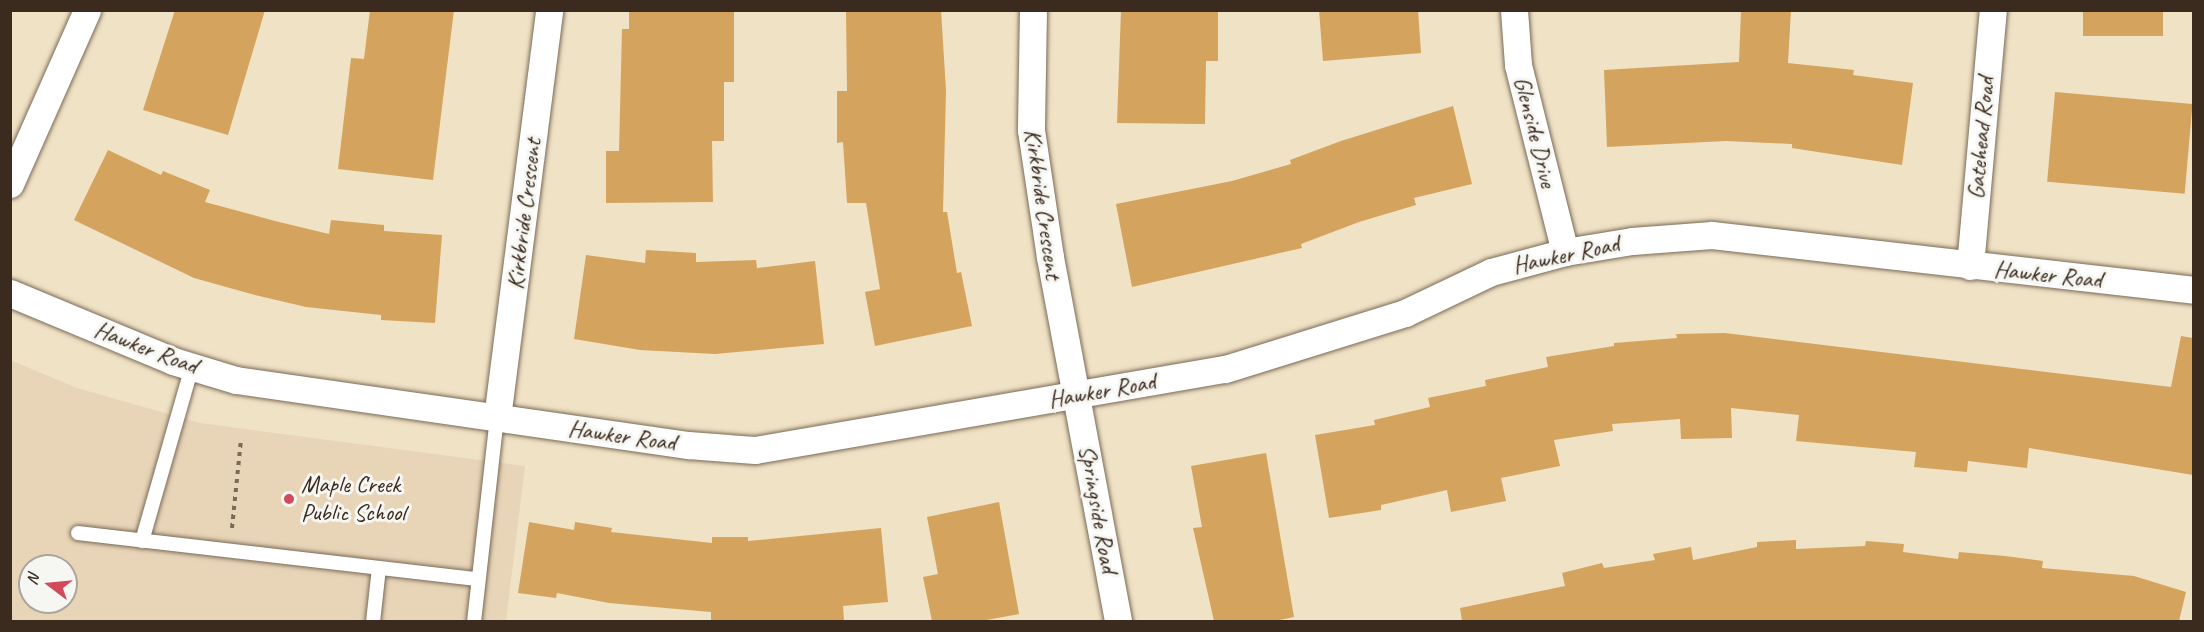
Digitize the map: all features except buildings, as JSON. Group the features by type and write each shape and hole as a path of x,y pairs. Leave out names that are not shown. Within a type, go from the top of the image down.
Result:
{"street":[{"path":"10,184 87,10"},
{"name":"Kirkbride Crescent","path":"497,418 549,10"},
{"name":"Kirkbride Crescent","path":"1033,10 1030,130 1076,396"},
{"name":"Glenside Drive","path":"1514,10 1518,65 1565,252"},
{"name":"Gatehead Road","path":"1970,266 1993,10"},
{"name":"Hawker Road","path":"10,293 192,367 236,380 688,445 755,450 1225,369 1405,313 1491,272 1565,252 1632,241 1712,235 2193,290"},
{"name":"Springside Road","path":"1076,396 1118,621"}],"lane":[{"path":"142,541 192,367"},
{"path":"474,621 497,418"},
{"path":"78,533 478,579"},
{"path":"373,621 379,568"}],"path":[{"path":"229,552 241,439"}],"shaded area":[{"name":"Maple Creek Public School","path":"10,360 77,388 200,423 525,466 506,621 11,621"}],"place":[{"name":"Maple Creek Public School","path":"289,499"}]}
